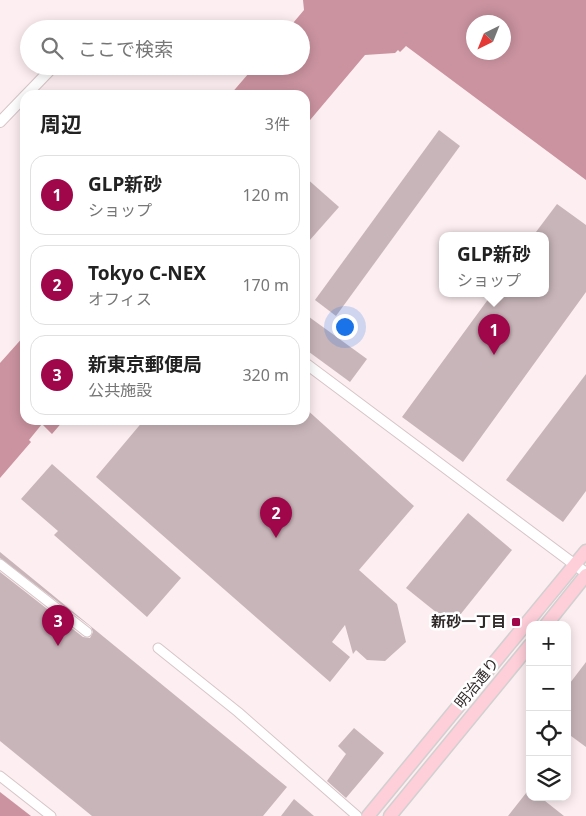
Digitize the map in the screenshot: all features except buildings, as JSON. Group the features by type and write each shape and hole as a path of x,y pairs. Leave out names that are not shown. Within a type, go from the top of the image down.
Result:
{"main road":[{"name":"明治通り","path":"368,816 586,551"},
{"path":"549,621 586,574"},
{"name":"明治通り","path":"390,816 526,650"}],"street":[{"path":"30,90 45,75"},
{"path":"0,122 20,100"},
{"path":"310,367 586,574"},
{"path":"0,564 87,632"},
{"path":"158,648 238,712 358,816"},
{"path":"0,776 51,816"}],"shaded area":[{"path":"303,0 586,0 586,180 406,46 400,52 398,50 395,53 365,55 310,120 310,90 234,90 247,75 310,75 310,20 296,20 304,10"},
{"path":"20,341 20,425 41,425 29,440 31,442 0,478 0,363"},
{"path":"43,425 60,425 52,434"},
{"path":"0,792 31,816 0,816"}],"place":[{"name":"GLP新砂","path":"494,355"},
{"name":"Tokyo C-NEX","path":"276,538"},
{"name":"新砂一丁目","path":"516,622"},
{"name":"新東京郵便局","path":"58,646"}]}
